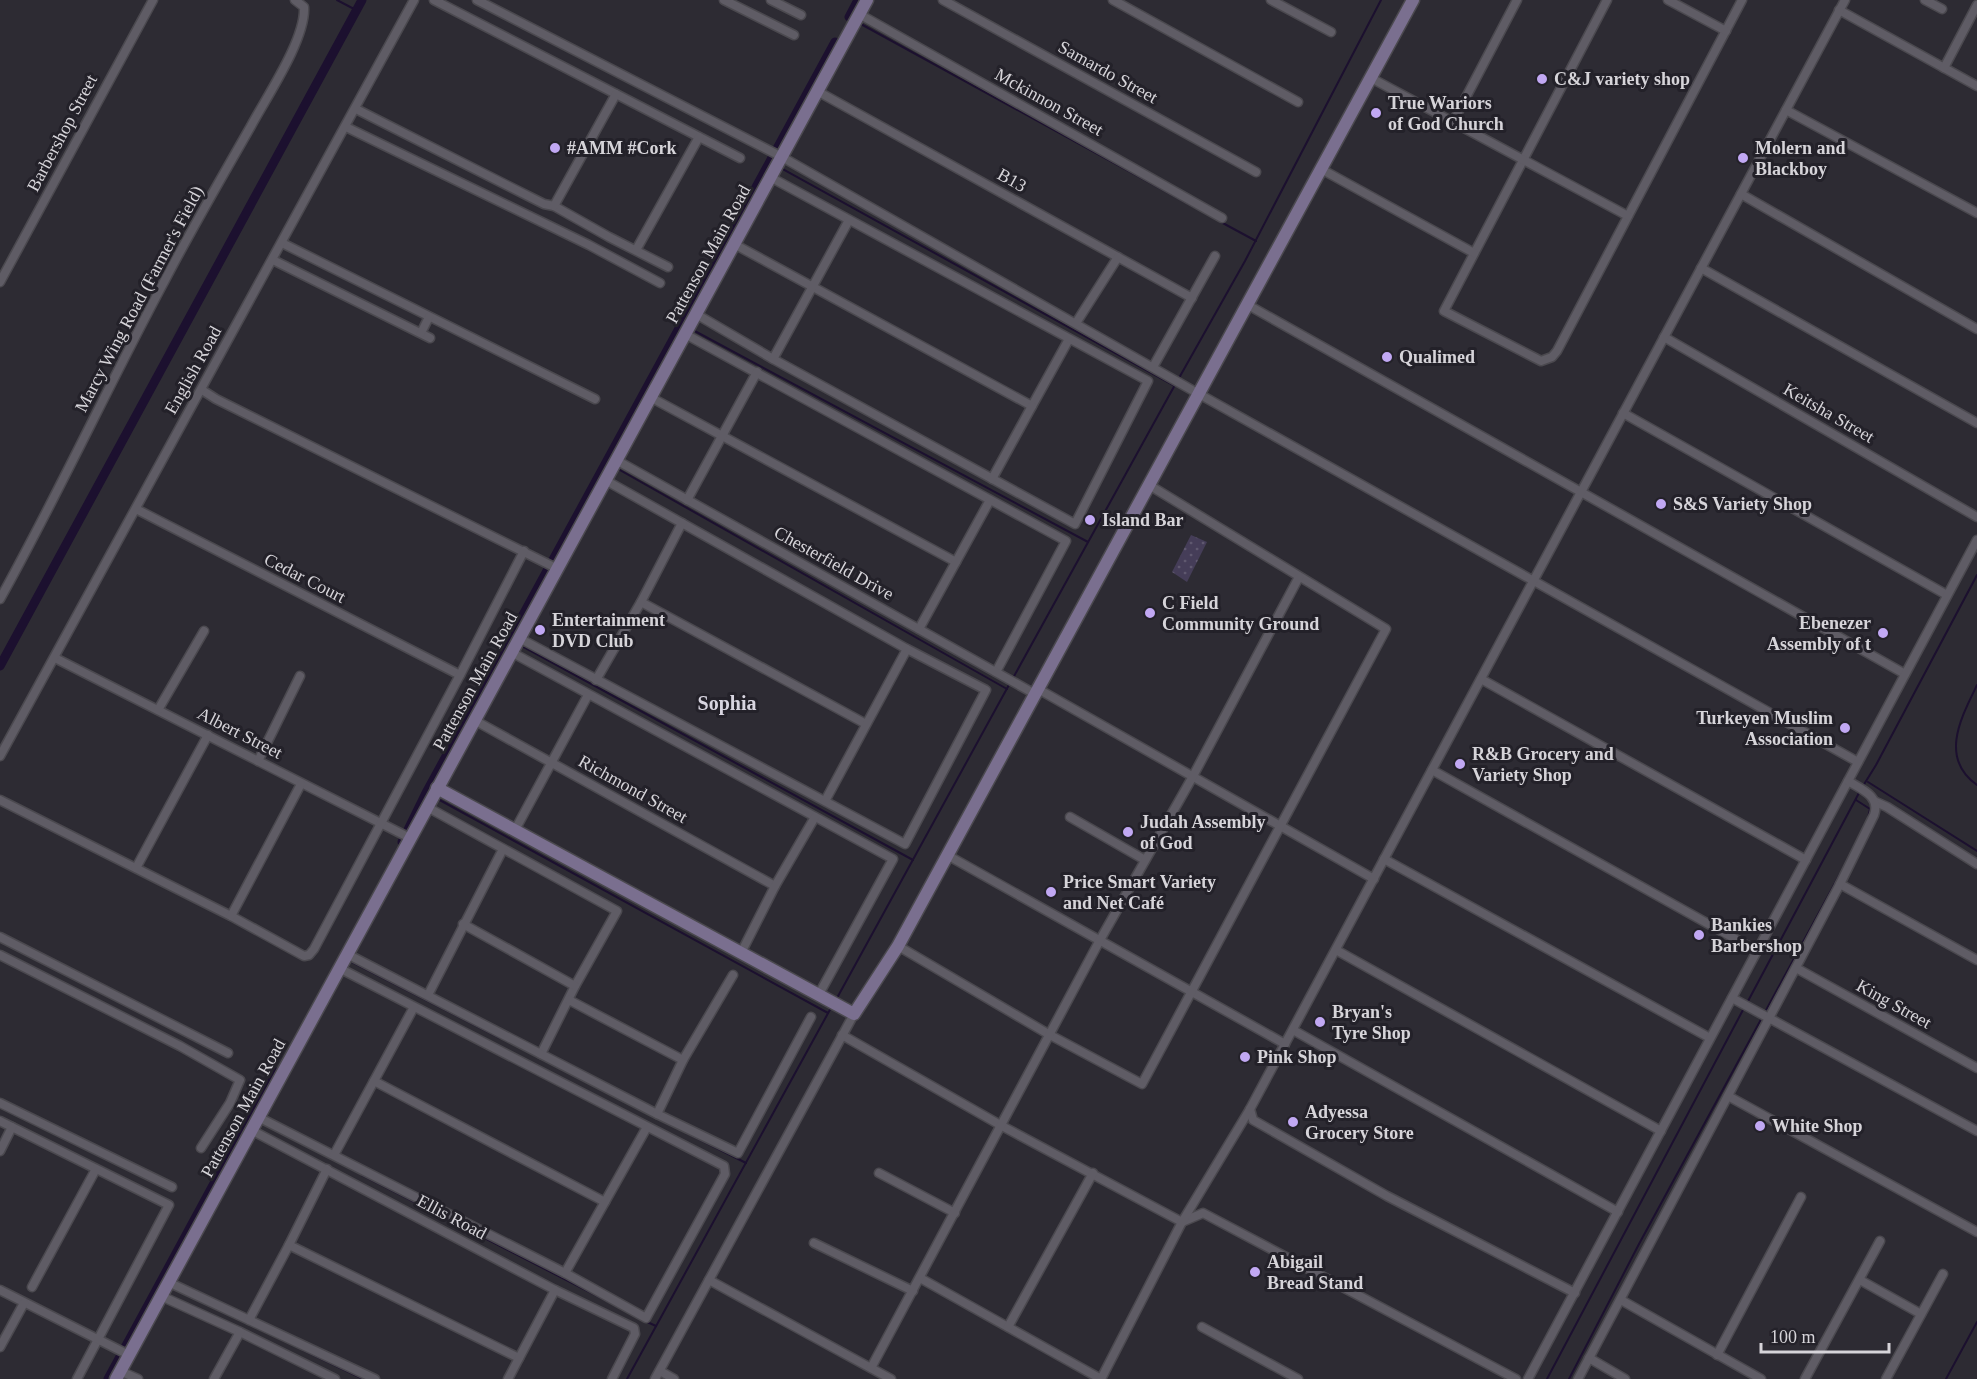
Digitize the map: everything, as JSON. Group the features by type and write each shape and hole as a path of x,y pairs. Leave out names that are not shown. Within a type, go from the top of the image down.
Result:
{"street":[{"name":"Barbershop Street","path":"0,282 153,0"},
{"name":"Marcy Wing Road (Farmer's Field)","path":"0,599 165,280 298,36 304,7 295,0"},
{"name":"English Road","path":"0,756 414,0"},
{"path":"434,0 740,158"},
{"path":"477,0 779,156 1199,394 1858,762"},
{"path":"724,0 794,35"},
{"path":"771,0 801,15"},
{"name":"Pattenson Main Road","path":"118,1375 127,1354 161,1296 344,960 405,836 427,807 437,789 555,568 772,175 779,156 867,0"},
{"name":"Samardo Street","path":"943,0 1256,172"},
{"path":"1113,0 1298,102"},
{"path":"1271,0 1330,32"},
{"path":"674,1379 658,1375 842,1035 897,946 947,855 1413,0"},
{"path":"1453,122 1517,0"},
{"path":"1607,0 1444,311 1540,361 1552,357 1557,351 1742,0"},
{"path":"1668,0 1726,31"},
{"path":"920,1278 1101,1379 1182,1222 1286,1044 1845,0"},
{"path":"1925,0 1942,9"},
{"path":"1944,68 1977,5"},
{"path":"1839,10 1977,86"},
{"name":"Mckinnon Street","path":"859,14 1222,218"},
{"path":"1371,78 1628,216"},
{"name":"B13","path":"817,91 1192,298"},
{"path":"554,206 616,94"},
{"path":"356,109 544,204 554,206 668,267"},
{"path":"1786,110 1977,213"},
{"path":"346,127 589,245 660,283"},
{"path":"636,250 699,137"},
{"path":"1321,169 1474,253"},
{"path":"695,316 1075,524 1148,381 849,220 772,175"},
{"path":"1741,194 1977,328"},
{"path":"773,359 849,220"},
{"path":"282,243 596,399"},
{"path":"734,244 1032,406"},
{"path":"1153,367 1215,256"},
{"path":"1076,323 1118,257"},
{"path":"273,260 430,338"},
{"path":"1701,268 1977,423"},
{"path":"1248,305 1905,674"},
{"path":"421,333 429,317"},
{"path":"686,332 1066,541 996,672"},
{"name":"Keitsha Street","path":"1664,337 1977,517"},
{"path":"992,479 1069,339"},
{"path":"687,500 757,372"},
{"path":"202,390 555,568"},
{"path":"650,397 956,562"},
{"path":"1623,413 1947,595"},
{"name":"Chesterfield Drive","path":"616,460 1374,879"},
{"path":"519,638 905,844 986,690 605,480"},
{"path":"897,946 1050,1035 1142,1084 1386,629 1149,485"},
{"path":"919,629 990,500"},
{"name":"Cedar Court","path":"136,509 460,675"},
{"path":"596,680 641,602 682,523"},
{"path":"1528,1379 1977,540"},
{"path":"0,800 231,916 304,956 309,955 524,551"},
{"path":"871,1368 1100,940 1192,778 1299,577"},
{"path":"641,602 866,724"},
{"path":"158,710 204,631"},
{"path":"825,801 908,649"},
{"path":"512,652 892,859 820,997"},
{"name":"Albert Street","path":"55,658 405,836"},
{"path":"258,761 300,676"},
{"path":"1481,679 1806,860"},
{"path":"515,830 588,695"},
{"name":"Richmond Street","path":"474,720 775,886"},
{"path":"136,868 208,735"},
{"path":"1432,770 1757,951"},
{"path":"1578,1379 1875,815 1877,808 1874,797 1848,781"},
{"path":"231,916 301,784"},
{"path":"437,789 854,1014"},
{"path":"1876,802 1977,864"},
{"path":"427,807 617,910 541,1054"},
{"path":"1071,817 1144,860"},
{"path":"741,953 775,886 815,818"},
{"path":"428,995 503,849"},
{"path":"947,855 1286,1044"},
{"path":"1384,859 1710,1038"},
{"path":"1840,884 1977,960"},
{"path":"463,924 575,986"},
{"path":"0,937 228,1053"},
{"path":"1336,950 1661,1131"},
{"path":"0,955 240,1080 230,1103 201,1148"},
{"path":"344,960 428,995 738,1154 811,1017"},
{"path":"258,1117 565,1273 646,1318 725,1174 724,1166 414,1007 344,960"},
{"name":"King Street","path":"1796,968 1977,1068"},
{"path":"657,1114 683,1060 732,975"},
{"path":"1732,998 1977,1131"},
{"path":"569,1000 683,1060"},
{"path":"333,1155 414,1007"},
{"path":"150,1032 158,1017"},
{"path":"1293,1030 1618,1212"},
{"path":"842,1035 1002,1126 1182,1222"},
{"path":"375,1081 605,1202"},
{"path":"1728,1096 1977,1232"},
{"path":"0,1103 172,1186"},
{"path":"1250,1109 1253,1120 1387,1196 1575,1293"},
{"path":"0,1121 169,1205 100,1340 77,1379"},
{"path":"565,1273 647,1127"},
{"path":"0,1151 12,1128"},
{"name":"Ellis Road","path":"251,1130 555,1290 634,1328 635,1334 612,1379"},
{"path":"32,1287 96,1169"},
{"path":"249,1320 290,1245 327,1169"},
{"path":"879,1173 955,1213"},
{"path":"1008,1327 1093,1173"},
{"path":"1717,1355 1801,1197"},
{"path":"1182,1222 1203,1213 1516,1379"},
{"path":"1805,1379 1880,1241"},
{"path":"814,1243 913,1291"},
{"path":"290,1245 519,1358"},
{"path":"1886,1379 1943,1274"},
{"path":"709,1280 891,1379"},
{"path":"1860,1280 1921,1314"},
{"path":"168,1282 375,1379"},
{"path":"0,1290 127,1354"},
{"path":"508,1379 555,1290"},
{"path":"161,1296 335,1379"},
{"path":"1621,1300 1761,1379"},
{"path":"0,1347 24,1302"},
{"path":"1202,1327 1298,1379"},
{"path":"214,1379 240,1332"},
{"path":"1589,1358 1626,1379"},
{"path":"118,1375 138,1379"}],"shaded area":[{"path":"1191,535 1207,542 1187,582 1172,572"}],"waterway":[{"path":"337,0 356,10"},
{"path":"0,666 362,0"},
{"path":"849,17 858,0"},
{"path":"1179,378 1245,261 1381,0"},
{"path":"859,23 1196,208"},
{"path":"402,842 426,793 835,42"},
{"path":"781,168 1175,386"},
{"path":"1219,221 1256,241"},
{"path":"691,329 1088,542"},
{"path":"1013,678 1176,383"},
{"path":"618,469 1007,689"},
{"path":"1863,786 1977,575"},
{"path":"520,645 913,860"},
{"path":"837,998 1010,683"},
{"path":"1977,685 1960,724 1956,750 1965,774 1977,785"},
{"path":"1868,782 1977,851"},
{"path":"1747,1003 1860,791"},
{"path":"436,798 828,1013"},
{"path":"1856,800 1870,809 1868,818"},
{"path":"1569,1379 1639,1244 1840,874"},
{"path":"350,961 500,1038"},
{"path":"627,1379 832,1006"},
{"path":"1547,1379 1744,1008"},
{"path":"108,1379 250,1117 277,1072"},
{"path":"687,1133 746,1163"},
{"path":"362,1175 611,1303"},
{"path":"645,1321 656,1326"},
{"path":"1946,1379 1977,1322"},
{"path":"303,1350 363,1379"}],"place":[{"name":"C&J variety shop","path":"1542,79"},
{"name":"True Wariors of God Church","path":"1376,113"},
{"name":"#AMM #Cork","path":"555,148"},
{"name":"Molern and Blackboy","path":"1743,158"},
{"name":"Qualimed","path":"1387,357"},
{"name":"S&S Variety Shop","path":"1661,504"},
{"name":"Island Bar","path":"1090,520"},
{"name":"C Field Community Ground","path":"1150,613"},
{"name":"Entertainment DVD Club","path":"540,630"},
{"name":"Ebenezer Assembly of t","path":"1883,633"},
{"name":"Turkeyen Muslim Association","path":"1845,728"},
{"name":"R&B Grocery and Variety Shop","path":"1460,764"},
{"name":"Judah Assembly of God","path":"1128,832"},
{"name":"Price Smart Variety and Net Café","path":"1051,892"},
{"name":"Bankies Barbershop","path":"1699,935"},
{"name":"Bryan's Tyre Shop","path":"1320,1022"},
{"name":"Pink Shop","path":"1245,1057"},
{"name":"Adyessa Grocery Store","path":"1293,1122"},
{"name":"White Shop","path":"1760,1126"},
{"name":"Abigail Bread Stand","path":"1255,1272"}],"district":[{"name":"Sophia","path":"727,703"}]}
